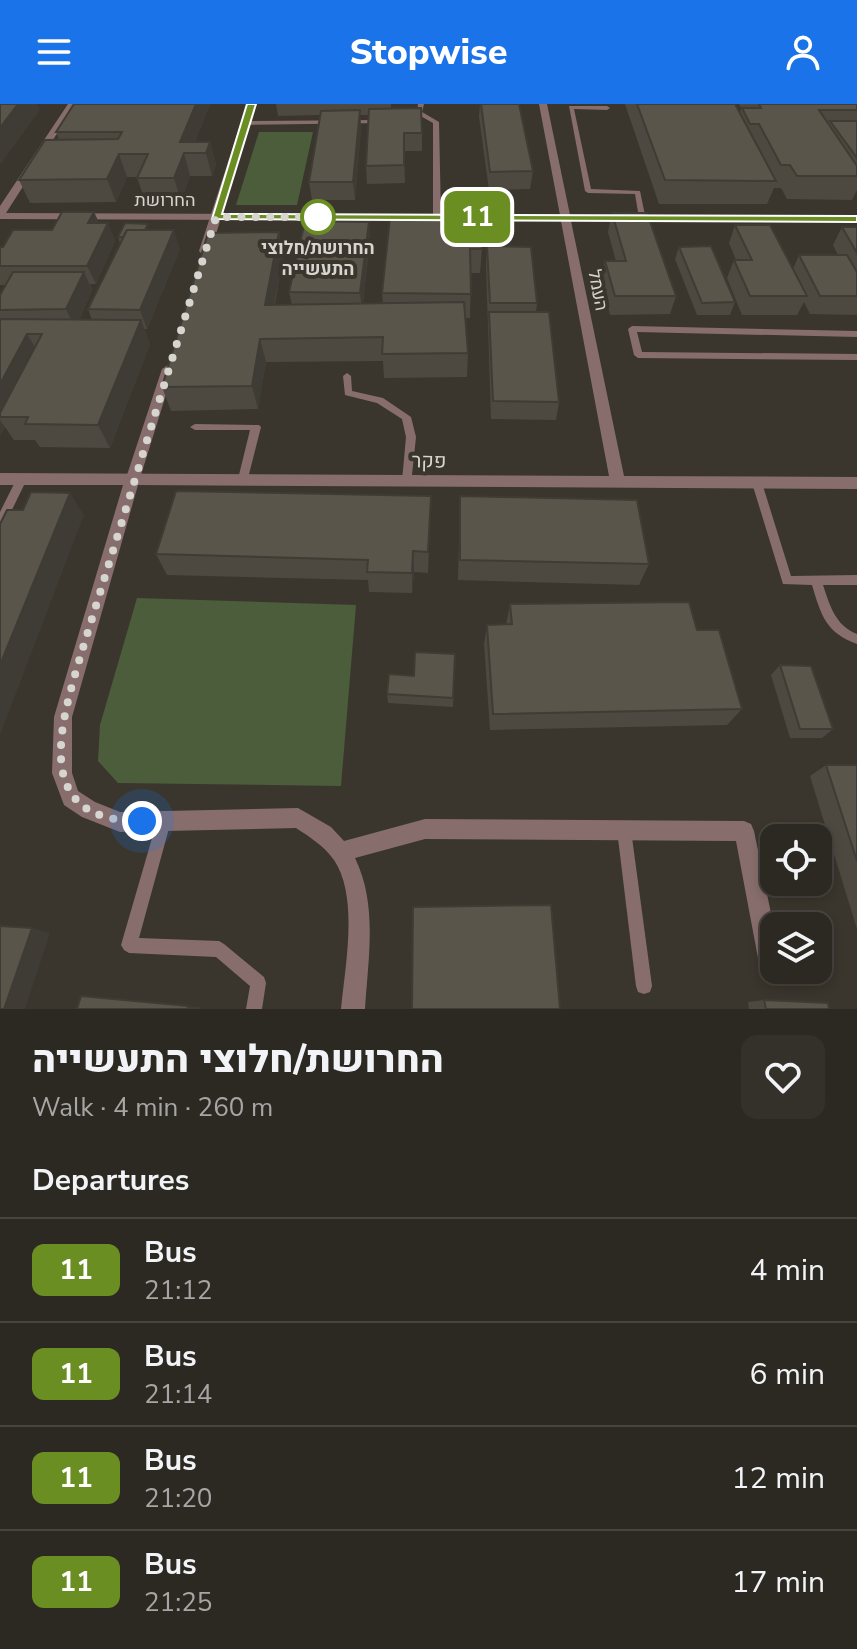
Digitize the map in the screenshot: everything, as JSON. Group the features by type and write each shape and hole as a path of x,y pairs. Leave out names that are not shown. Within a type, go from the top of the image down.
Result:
{"street":[{"path":"0,215 72,104"},
{"path":"202,260 251,104"},
{"name":"העמל","path":"543,104 618,483"},
{"name":"החרושת","path":"0,215 857,219"},
{"path":"175,348 133,478 63,717 62,773 71,798 89,810 120,822 298,818 321,829 344,851 358,886 353,1009"},
{"name":"פקר","path":"0,479 857,483"},
{"path":"344,851 425,829 744,831 760,912"}],"lane":[{"path":"421,104 419,113 436,122 437,217"},
{"path":"607,108 571,107 588,191 638,192 643,218"},
{"path":"245,123 390,121"},
{"path":"857,334 632,329 638,355 857,357"},
{"path":"347,376 348,393 380,400 406,417 411,437 407,481"},
{"path":"195,427 256,427 243,479"},
{"path":"0,523 22,479"},
{"path":"757,483 787,581 857,580"},
{"path":"816,580 830,622 841,635 857,639"},
{"path":"164,821 129,945 219,949 258,983 254,1009"},
{"path":"624,830 644,986"}],"green space":[{"path":"259,132 313,132 297,205 236,205"},
{"path":"137,598 356,605 341,786 118,783 98,761 100,725"}],"building":[{"path":"0,104 18,104 0,128"},
{"path":"74,104 196,104 180,142 210,142 206,153 184,153 174,178 137,178 148,154 119,154 107,179 19,180 45,140 118,139 122,132 56,132"},
{"path":"481,104 519,104 533,171 490,172"},
{"path":"637,104 735,104 776,181 665,180"},
{"path":"759,104 857,104 857,110 819,110 857,166 857,176 797,176 790,165 781,165 759,124 750,124 742,108 761,108"},
{"path":"421,108 422,133 404,133 404,165 366,166 369,109"},
{"path":"360,110 353,182 309,182 321,111"},
{"path":"830,121 857,121 857,158"},
{"path":"62,212 94,212 88,223 108,223 87,266 0,266 0,247 13,230 52,230"},
{"path":"612,213 647,213 676,296 615,296 605,261 626,261"},
{"path":"390,218 481,219 482,249 470,249 471,294 382,293"},
{"path":"305,221 369,222 360,293 289,292"},
{"path":"125,223 148,224 145,230 127,230 123,237 118,237"},
{"path":"735,225 770,225 807,296 750,296 734,260 752,260"},
{"path":"842,227 857,227 857,253"},
{"path":"127,230 174,230 140,310 88,309"},
{"path":"279,232 265,305 464,302 468,353 382,354 383,337 260,339 252,386 162,387 208,233"},
{"path":"487,246 531,247 537,303 490,303"},
{"path":"711,246 735,302 702,303 679,247"},
{"path":"799,255 847,255 857,272 857,296 820,296"},
{"path":"13,272 84,272 66,309 0,310 0,295"},
{"path":"489,312 549,312 559,402 493,401"},
{"path":"0,319 141,320 98,425 25,424 28,417 0,417 42,334 27,334 0,384"},
{"path":"176,491 431,496 428,552 413,551 412,573 367,572 368,560 156,554"},
{"path":"31,492 70,493 0,665 0,524 7,510 23,510"},
{"path":"460,496 637,500 649,564 460,560"},
{"path":"689,602 697,630 719,630 742,709 493,714 487,625 512,624 510,604"},
{"path":"415,652 455,654 453,698 387,694 389,674 414,676"},
{"path":"780,665 811,666 833,729 800,729"},
{"path":"826,765 857,765 857,861"},
{"path":"551,905 560,1009 412,1009 413,907"},
{"path":"0,926 32,928 4,1009 0,1009"},
{"path":"81,996 188,1006 188,1009 77,1009"},
{"path":"764,1000 828,1003 829,1009 766,1009"}],"bus line":[{"name":"11","path":"251,104 216,217 857,219"}],"place":[{"name":"החרושת/חלוצי התעשייה","path":"318,217"}],"route":[{"path":"142,821 120,822 89,810 71,798 62,773 60,749 63,717 82,651 216,217 318,217"}]}
